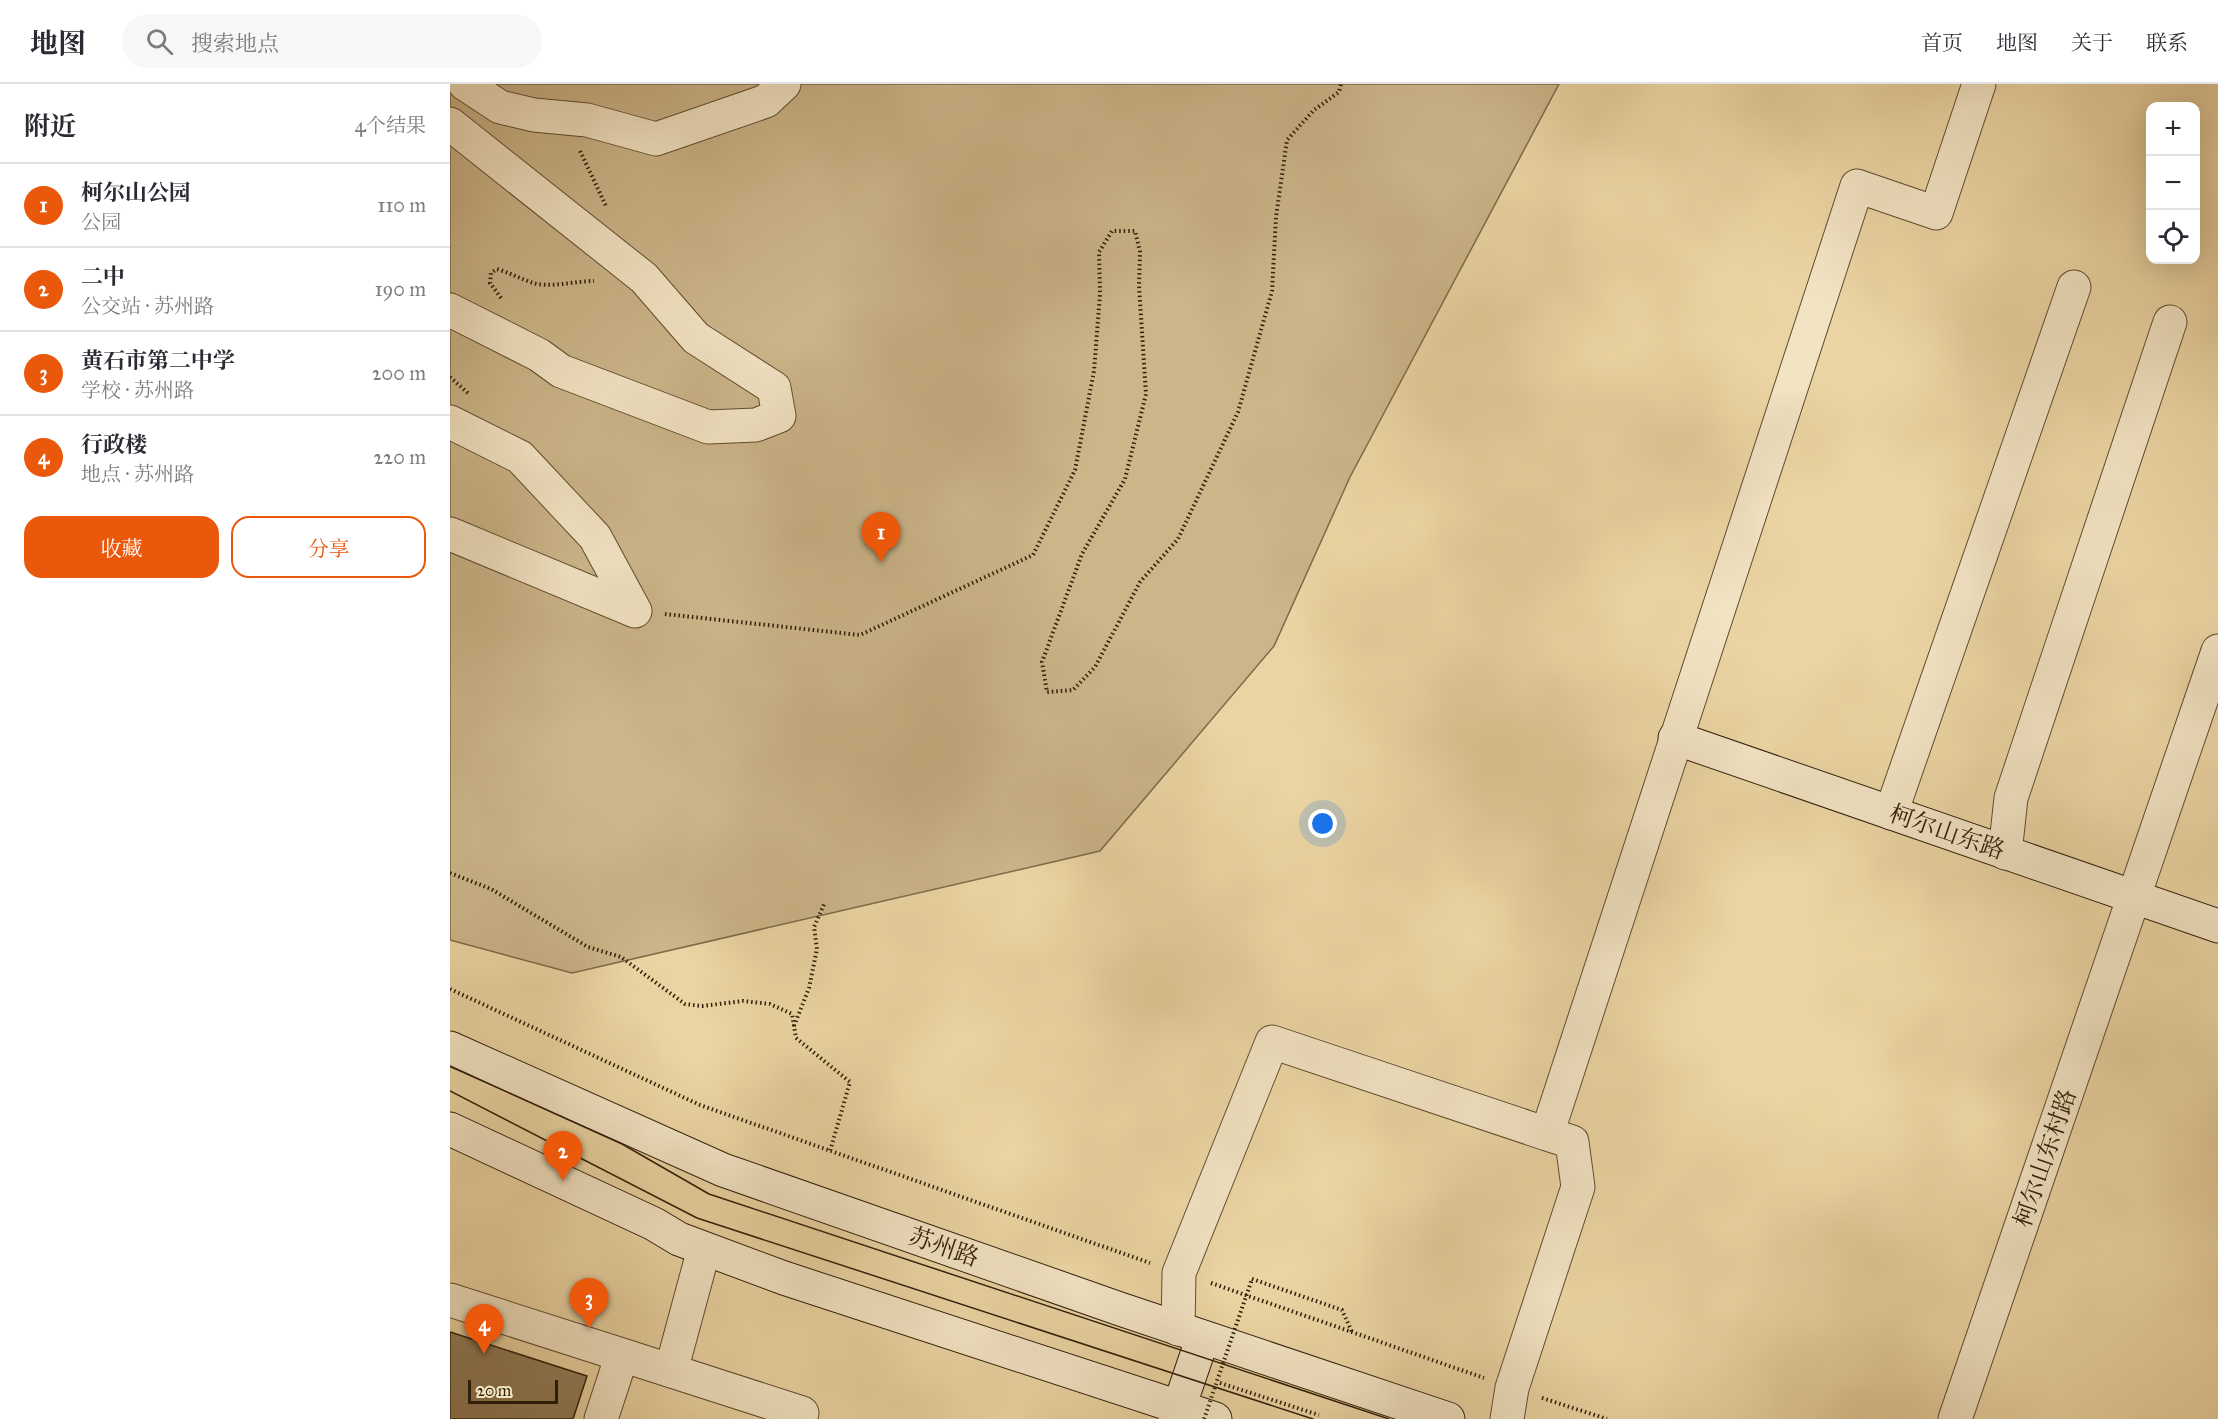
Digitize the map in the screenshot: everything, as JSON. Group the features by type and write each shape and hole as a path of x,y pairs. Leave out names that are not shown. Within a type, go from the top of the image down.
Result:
{"street":[{"path":"465,84 500,107 534,116 587,120 656,139 766,101 784,84"},
{"path":"1547,1134 1857,186 1936,213 1979,84"},
{"path":"450,124 644,278 696,338 774,388 779,416 756,425 708,427 561,371 538,355 450,310"},
{"path":"1891,813 2074,287"},
{"path":"2005,853 2011,798 2170,322"},
{"path":"450,422 520,457 595,537 635,611"},
{"path":"450,534 635,611"},
{"name":"柯尔山东村路","path":"1955,1419 2218,651"},
{"name":"柯尔山东路","path":"1676,738 2218,926"},
{"path":"1186,1415 1190,1333 1179,1273 1272,1042 1572,1142 1578,1187 1510,1404"},
{"name":"苏州路","path":"450,1048 723,1170 1190,1333 1448,1419"},
{"path":"450,1130 654,1224 679,1239 784,1278 1186,1415 1215,1419"},
{"path":"671,1371 704,1248"},
{"path":"450,1300 802,1413 800,1419"},
{"path":"601,1419 622,1355"}],"path":[{"path":"635,611 860,635 1033,555 1075,470 1094,371 1100,294 1099,252 1112,231 1135,231 1140,252 1139,286 1146,394 1125,479 1082,554 1042,662 1047,692 1073,690 1095,667 1140,582 1178,539 1238,412 1272,291 1276,217 1287,140 1314,110 1339,92 1341,84"},
{"path":"587,120 578,147 607,208"},
{"path":"503,301 490,283 491,273 497,269 534,283 564,285 577,280 625,284 644,278"},
{"path":"450,873 491,889 588,947 621,957 685,1004 702,1006 743,1001 770,1004 792,1014 796,1038 850,1082 830,1151"},
{"path":"794,1026 809,988 817,949 814,927 825,903"},
{"path":"450,989 700,1105 1353,1333 1510,1404 1607,1419"},
{"path":"1186,1415 1217,1382 1252,1279 1342,1310 1353,1333"},
{"path":"1217,1382 1319,1415"}],"shaded area":[{"path":"450,84 1559,84 1350,477 1274,646 1100,851 572,973 450,940"}],"building":[{"path":"450,1332 587,1376 573,1419 450,1419"}],"tram line":[{"path":"450,1066 622,1144 709,1194 1389,1419"},
{"path":"450,1091 697,1218 1313,1419"}],"place":[{"name":"柯尔山公园","path":"881,562"},
{"name":"二中","path":"563,1181"},
{"name":"黄石市第二中学","path":"589,1328"},
{"name":"行政楼","path":"484,1354"}]}
